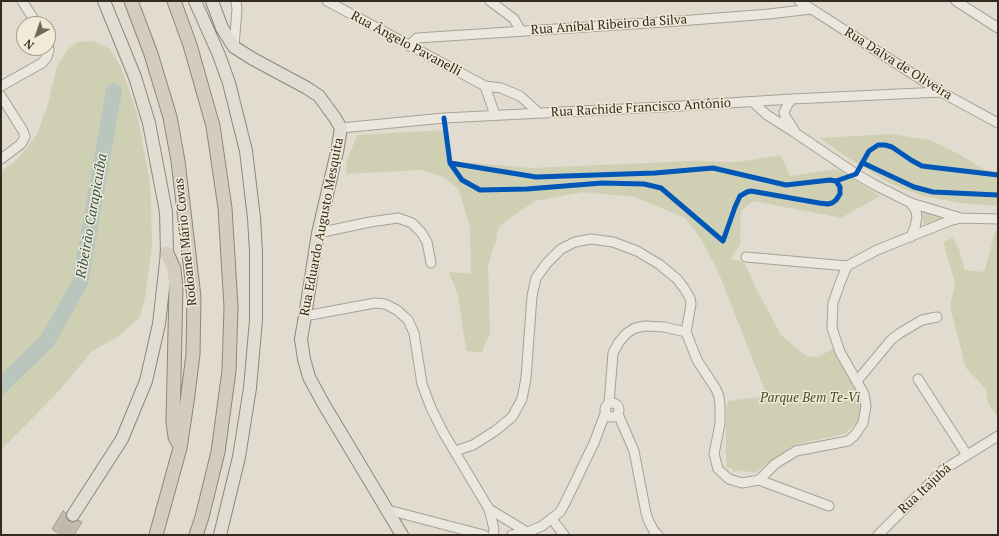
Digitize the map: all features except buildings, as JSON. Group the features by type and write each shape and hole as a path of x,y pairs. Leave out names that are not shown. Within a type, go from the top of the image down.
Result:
{"highway":[{"name":"Rodoanel Mário Covas","path":"131,1 151,54 170,117 178,161 193,290 193,354 180,448 156,535"},
{"path":"174,1 190,45 213,126 225,208 231,307 229,371 218,452 196,535"},
{"path":"167,253 174,269 176,287 173,422 175,437 180,448"}],"main road":[{"path":"73,514 122,439 146,381 159,324 167,253 166,212 149,123 135,77 104,1"},
{"path":"195,1 219,55 229,83 246,151 256,252 256,320 250,388 239,457 220,535"},
{"name":"Rua Eduardo Augusto Mesquita","path":"212,1 222,28 234,47 319,96 341,128 337,152 318,233 301,340 304,359 310,377 322,403 402,535"}],"street":[{"path":"22,1 32,16"},
{"path":"234,47 237,9 236,1"},
{"name":"Rua Ângelo Pavanelli","path":"327,1 485,86 501,88 520,96 539,113"},
{"path":"490,1 514,19 521,31"},
{"name":"Rua Dalva de Oliveira","path":"799,1 941,92 998,122"},
{"path":"956,1 998,28"},
{"name":"Rua Aníbal Ribeiro da Silva","path":"409,46 417,38 739,16 811,9"},
{"path":"1,86 42,62 47,56"},
{"path":"485,86 495,115"},
{"name":"Rua Rachide Francisco Antônio","path":"341,128 444,118 941,92"},
{"path":"1,96 25,137 21,144 1,159"},
{"path":"792,99 784,112 794,132"},
{"path":"753,102 767,115 862,178 911,203 961,218 998,219"},
{"path":"911,203 916,211 917,217 911,237"},
{"path":"318,233 370,222 398,218 412,223 421,232 427,242 432,263"},
{"path":"746,256 847,266 877,250 949,221 961,218"},
{"path":"455,451 473,445 495,431 512,417 522,399 526,378 532,296 536,278 561,249 575,242 592,240 613,242 637,251 659,264 677,279 690,298 691,304 686,332 697,360 716,389 719,397 720,424 714,454 718,468 729,479 742,483 759,480 829,506"},
{"path":"759,480 775,464 796,451 848,441 855,435 863,423 866,406 864,394 840,352 832,328 833,303 847,266"},
{"path":"305,316 375,303 385,304 397,310 408,320 414,333 422,384 434,414 490,509 494,529 493,535"},
{"path":"856,381 891,340 922,320 937,317"},
{"path":"658,535 654,531 647,517 634,451 618,414 616,416 611,416 607,413 613,353 619,342 627,333 635,328 645,326 664,327 686,332"},
{"path":"918,379 966,455"},
{"path":"512,535 527,532 542,526 560,512 594,443 607,407"},
{"name":"Rua Itajubá","path":"878,535 943,470 998,436"},
{"path":"490,509 527,532"},
{"path":"388,510 484,535"},
{"path":"552,519 564,535"}],"green space":[{"path":"93,41 110,49 121,67 137,114 149,177 151,198 152,246 145,297 140,317 119,336 92,351 59,391 1,450 1,171 13,163 37,134 48,104 57,66 68,49 77,42"},
{"name":"Parque Bem Te-Vi","path":"446,130 448,158 452,161 531,168 692,161 738,162 781,155 790,176 837,169 880,196 841,218 753,201 741,211 740,245 730,259 744,262 781,335 806,356 818,357 834,348 861,396 860,418 845,434 797,444 780,454 755,473 739,470 733,473 733,469 726,467 726,405 728,405 728,401 767,396 718,271 701,239 685,218 635,197 582,192 535,201 499,226 496,237 497,239 488,266 490,334 483,348 483,353 467,351 458,296 449,272 471,274 470,228 459,190 444,177 421,170 346,174 347,160 357,135"},
{"path":"891,134 930,140 957,153 985,170 998,172 998,206 960,203 923,196 889,183 848,158 820,138"},
{"path":"922,209 949,217 924,225"},
{"path":"996,229 998,229 998,417 988,403 986,389 966,368 950,307 955,283 943,242 953,238 959,249 965,270 984,272"}],"waterway":[{"name":"Ribeirão Carapicuíba","path":"1,386 47,341 80,283 114,91"}],"tunnel":[{"path":"61,535 73,515"}],"cycle path":[{"path":"444,118 450,163 462,180 480,190 527,189 602,183 644,184 661,188 723,241 740,196 747,192 751,191 828,204 836,200 840,194 840,187 836,181 830,180 786,185 713,168 655,173 536,177 450,163"},
{"path":"836,181 856,174 869,151 878,145 892,147 922,166 998,175"},
{"path":"863,163 914,187 933,192 998,195"}]}
